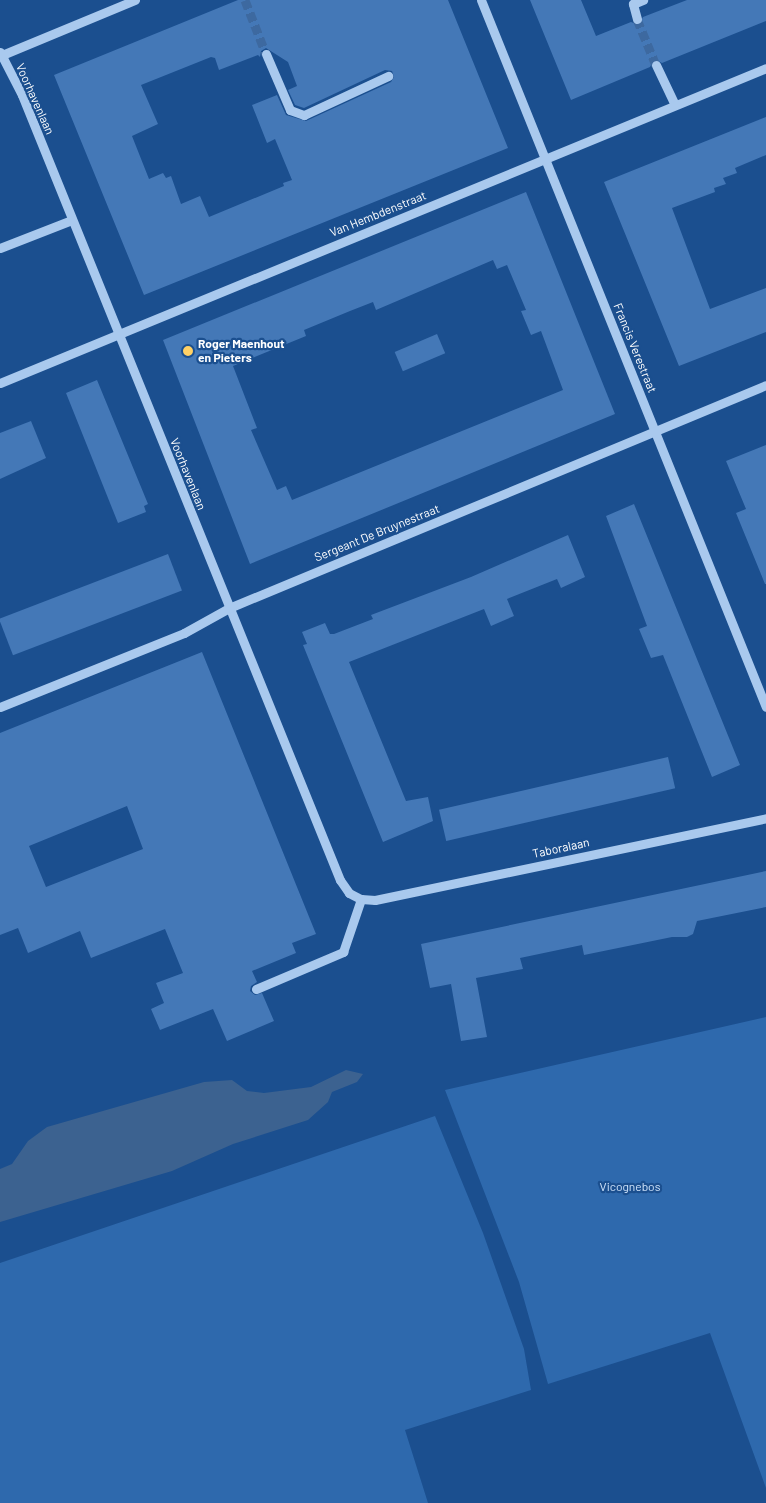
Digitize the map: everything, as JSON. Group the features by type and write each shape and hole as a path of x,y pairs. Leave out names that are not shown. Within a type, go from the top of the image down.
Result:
{"street":[{"path":"1,53 135,0"},
{"name":"Francis Verestraat","path":"481,0 766,706"},
{"path":"637,19 633,4 642,0"},
{"name":"Voorhavenlaan","path":"1,53 22,94 340,880 349,893 361,899"},
{"path":"266,54 290,110 304,115 388,76"},
{"path":"656,65 675,105"},
{"name":"Van Hembdenstraat","path":"0,383 766,68"},
{"path":"0,248 72,220"},
{"name":"Sergeant De Bruynestraat","path":"0,707 184,633 230,608 766,385"},
{"name":"Taboralaan","path":"361,899 375,900 766,818"},
{"path":"256,989 343,952 361,899"}],"green space":[{"name":"Vicognebos","path":"766,1017 766,1488 710,1333 548,1384 519,1282 445,1090"},
{"path":"435,1116 483,1233 524,1349 531,1390 405,1430 428,1503 0,1503 0,1263"}],"shaded area":[{"path":"346,1070 363,1074 357,1082 332,1092 328,1102 308,1120 233,1144 172,1171 0,1222 0,1169 12,1164 28,1141 47,1127 204,1082 232,1080 247,1091 264,1093 311,1087"}],"building":[{"path":"238,0 448,0 508,148 144,295 54,75","holes":["266,48 288,62 297,86 288,90 295,105 304,108 385,70 392,71 394,77 391,82 306,121 286,115 277,95 252,105 267,143 275,139 292,180 283,183 284,186 209,217 200,196 181,204 171,176 166,178 163,173 149,179 132,136 158,124 141,85 211,57 215,58 219,70 258,55 260,57 261,51"]},
{"path":"530,0 581,0 596,36 631,22 639,25 643,17 687,0 766,0 766,21 662,63 654,59 650,67 571,100"},
{"path":"766,117 766,155 735,168 737,173 723,178 726,184 714,188 715,192 672,208 710,309 766,288 766,332 679,366 604,182"},
{"path":"526,192 615,414 250,564 163,340","holes":["493,260 497,269 507,265 526,310 521,311 531,335 541,331 563,390 292,500 286,486 277,490 251,430 257,428 233,366 306,336 304,330 373,302 376,310"]},
{"path":"437,334 445,353 403,371 395,352"},
{"path":"97,380 148,504 144,506 146,512 118,523 66,393"},
{"path":"31,421 46,458 0,479 0,433"},
{"path":"766,445 765,584 736,513 746,509 726,461"},
{"path":"634,504 740,765 712,777 663,655 651,658 639,629 647,626 606,516"},
{"path":"568,535 585,577 561,588 557,579 507,599 514,616 491,626 484,609 349,662 406,801 428,797 433,821 383,842 303,645 307,644 302,632 325,623 330,634 334,634 373,619 371,615 471,577"},
{"path":"168,554 182,590 13,655 0,618"},
{"path":"202,652 316,934 292,943 296,953 252,971 257,982 251,986 250,991 255,995 262,993 274,1021 227,1041 213,1009 160,1030 151,1009 164,1003 156,983 183,973 165,929 91,958 80,931 28,953 18,928 0,935 0,733","holes":["127,806 143,849 46,887 29,846"]},
{"path":"668,757 675,788 446,841 439,810"},
{"path":"766,871 766,907 697,921 693,934 687,937 672,937 584,955 582,945 520,958 523,969 476,978 487,1037 461,1041 451,984 430,988 421,944"}],"tunnel":[{"path":"245,0 266,54"},
{"path":"637,19 656,65"}],"place":[{"name":"Roger Maenhout en Pieters","path":"188,351"}]}
